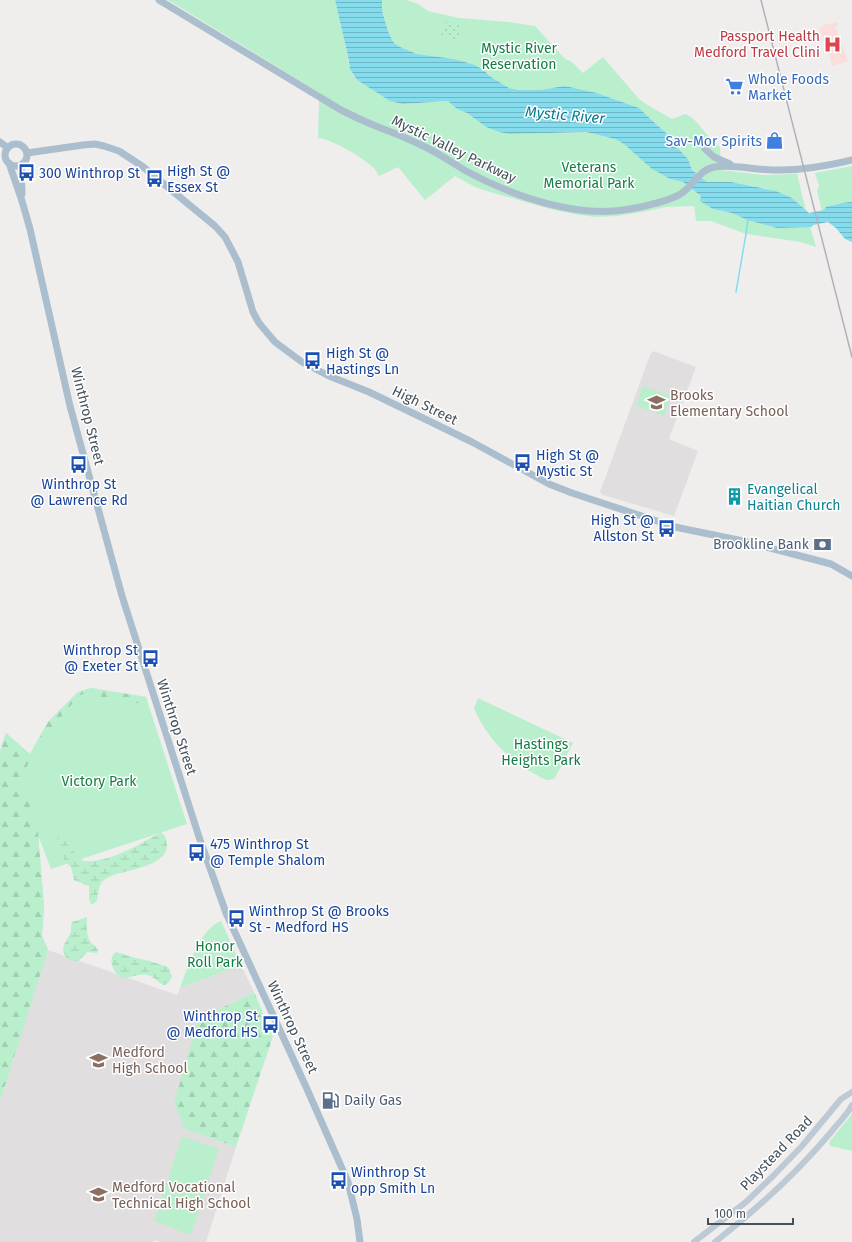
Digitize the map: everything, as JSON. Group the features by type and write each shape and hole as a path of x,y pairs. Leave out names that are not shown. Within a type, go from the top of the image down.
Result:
{"main road":[{"name":"Mystic Valley Parkway","path":"159,0 341,110 369,124 422,145 485,181 516,194 541,202 566,207 605,211 630,209 675,197 683,193 702,173 710,168 724,166 776,170 800,170 852,160"},
{"path":"0,142 8,148"},
{"name":"High Street","path":"27,153 95,144 119,151 142,166 206,218 225,238 238,262 253,312 259,324 267,334 286,351 302,362 329,376 369,392 472,442 549,484 572,493 675,527 743,541 831,564 852,576"},
{"path":"13,145 20,145 27,153 26,160 21,166 13,166 9,163 6,156 8,148 13,145"},
{"path":"705,149 719,159 739,168"},
{"name":"Winthrop Street","path":"9,163 30,229 70,406 118,583 198,834 226,913 348,1182 357,1219 360,1242"},
{"name":"Winthrop Street","path":"21,166 22,201"},
{"name":"Playstead Road","path":"694,1242 746,1202 765,1184 802,1146 842,1099 852,1092"},
{"name":"Playstead Road","path":"715,1242 801,1167 852,1105"}],"shaded area":[{"name":"Passport Health Medford Travel Clini","path":"837,22 838,25 835,26 848,61 833,66 819,28 826,24"},
{"name":"Brooks Elementary School","path":"653,351 696,367 669,439 698,451 674,516 603,495 600,492 650,355"},
{"name":"Medford High School","path":"48,950 177,995 180,988 241,965 254,992 198,1020 185,1129 236,1147 206,1242 160,1242 154,1240 153,1242 0,1242 0,1101"}],"green space":[{"name":"Veterans Memorial Park","path":"168,0 335,0 348,56 348,62 352,73 357,80 379,94 403,104 448,101 457,109 467,113 486,127 509,134 586,132 615,139 625,144 657,172 670,179 683,182 701,196 705,203 713,209 732,213 747,220 777,228 810,227 816,247 801,242 746,234 711,221 696,221 694,206 665,207 617,216 596,217 579,215 550,209 490,192 475,187 455,176 425,200 398,167 379,176 370,164 331,141 318,138 320,93"},
{"name":"Mystic River Reservation","path":"382,0 407,0 418,4 428,11 459,18 509,22 535,26 565,59 572,62 583,73 603,57 639,99 649,106 672,119 685,114 695,120 720,147 721,170 763,175 797,174 806,211 792,198 768,189 731,182 707,182 692,170 688,159 666,133 639,108 597,93 565,86 540,90 519,90 509,88 491,77 480,67 454,59 417,54 400,47 394,43 389,34 382,11"},
{"path":"445,22 462,26 458,40 441,36"},
{"path":"852,166 852,202 836,204 822,211 817,190 819,186 815,173"},
{"path":"643,386 671,396 664,416 636,406"},
{"name":"Victory Park","path":"91,688 146,697 187,824 51,869 38,835 44,906 42,936 48,950 0,1101 0,751 6,733 30,754 48,722 78,692"},
{"path":"91,688 146,697 148,705 85,694 80,695 64,713 30,759 25,771 24,787 38,832 44,906 42,936 48,950 0,1101 0,751 6,733 30,754 48,722 78,692"},
{"name":"Hastings Heights Park","path":"478,698 573,743 555,778 547,780 541,778 523,767 498,745 484,728 474,708"},
{"path":"59,823 63,838 83,861 102,859 124,852 161,832 166,837 167,845 165,853 159,859 140,868 109,877 103,881 99,888 97,901 91,904 89,899 89,886 74,880 71,867 65,862 62,856 56,830"},
{"path":"87,917 88,936 91,943 97,948 98,951 97,953 87,952 79,961 71,960 64,954 63,947 70,934 72,922"},
{"name":"Honor Roll Park","path":"221,921 241,965 180,988 200,941 206,932"},
{"path":"116,952 168,967 172,976 168,983 164,985 153,977 143,974 126,978 121,977 114,970 111,961"},
{"path":"254,992 273,1036 236,1147 185,1129 174,1103 198,1020"},
{"path":"852,1114 852,1151 830,1146 830,1141"},
{"path":"182,1136 219,1149 191,1235 154,1221"}],"water":[{"name":"Mystic River","path":"335,0 382,0 382,11 389,34 394,43 417,54 454,59 475,65 509,88 519,90 540,90 565,86 597,93 639,108 666,133 688,159 692,170 707,182 731,182 776,191 792,198 809,213 824,210 826,207 852,202 852,242 845,239 836,228 828,222 813,225 812,227 777,228 747,220 732,213 713,209 700,201 701,196 683,182 670,179 652,169 624,144 615,139 586,132 509,134 486,127 467,113 457,109 448,101 403,104 390,101 357,80 350,69"}],"waterway":[{"path":"736,292 748,219"}],"railway":[{"path":"761,0 852,357"}],"place":[{"name":"Passport Health Medford Travel Clini","path":"833,44"},
{"name":"Whole Foods Market","path":"735,87"},
{"name":"Sav-Mor Spirits","path":"775,141"},
{"name":"300 Winthrop St","path":"26,173"},
{"name":"High St @ Essex St","path":"154,179"},
{"name":"High St @ Hastings Ln","path":"313,361"},
{"name":"Brooks Elementary School","path":"657,403"},
{"name":"High St @ Mystic St","path":"523,463"},
{"name":"Winthrop St @ Lawrence Rd","path":"79,464"},
{"name":"Evangelical Haitian Church","path":"734,497"},
{"name":"High St @ Allston St","path":"667,528"},
{"name":"Brookline Bank","path":"822,544"},
{"name":"Winthrop St @ Exeter St","path":"151,658"},
{"name":"475 Winthrop St @ Temple Shalom","path":"197,852"},
{"name":"Winthrop St @ Brooks St - Medford HS","path":"236,919"},
{"name":"Winthrop St @ Medford HS","path":"271,1024"},
{"name":"Medford High School","path":"99,1060"},
{"name":"Daily Gas","path":"331,1100"},
{"name":"Winthrop St opp Smith Ln","path":"338,1180"},
{"name":"Medford Vocational Technical High School","path":"99,1195"}]}
